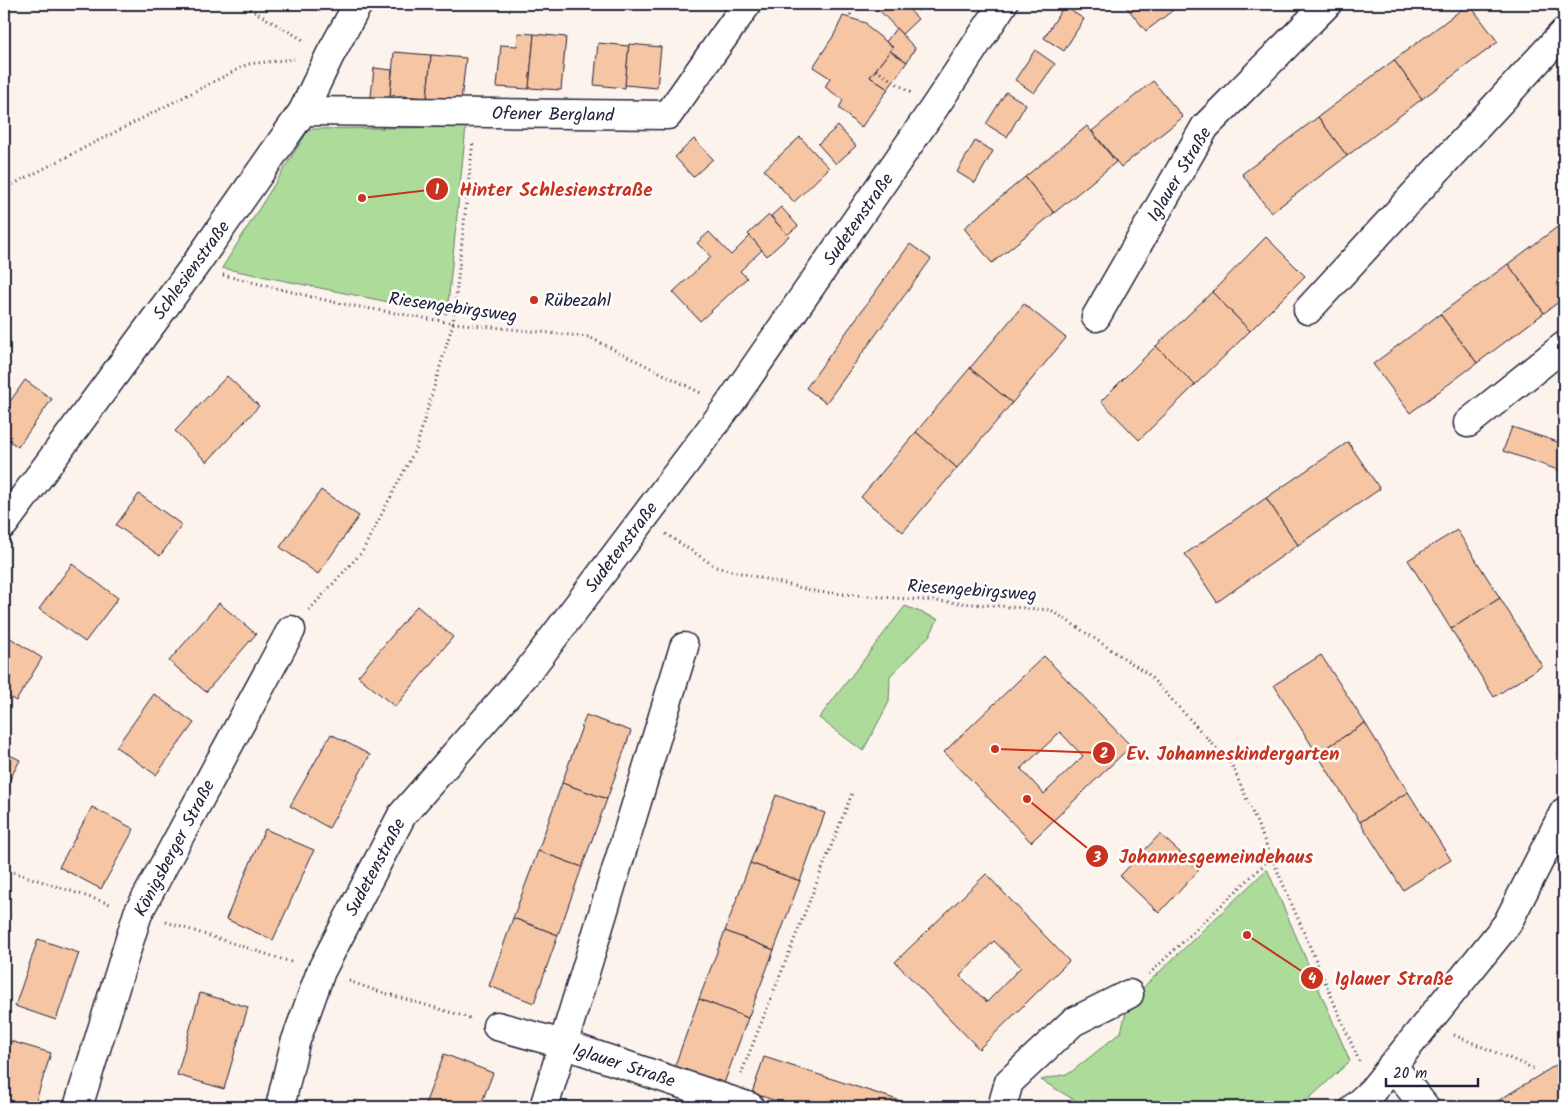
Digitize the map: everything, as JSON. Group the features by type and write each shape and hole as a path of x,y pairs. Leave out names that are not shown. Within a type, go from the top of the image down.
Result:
{"street":[{"name":"Schlesienstraße","path":"4,524 193,268 303,111 330,55 358,4"},
{"name":"Ofener Bergland","path":"303,111 668,115 746,4"},
{"name":"Sudetenstraße","path":"280,1107 295,1044 321,971 402,815 529,670 728,406 934,108 1003,4"},
{"name":"Iglauer Straße","path":"1096,317 1205,127 1327,4"},
{"path":"1308,310 1564,32"},
{"path":"1468,423 1564,346"},
{"name":"Königsberger Straße","path":"78,1107 148,916 291,630"},
{"path":"544,1107 684,647"},
{"path":"1364,1099 1507,924 1564,812"},
{"path":"1002,1107 1009,1082 1073,1022 1129,994"},
{"name":"Iglauer Straße","path":"497,1026 563,1044 741,1104"},
{"path":"1392,1064 1425,1107"}],"path":[{"path":"241,4 330,55"},
{"path":"849,4 851,18"},
{"path":"4,189 248,64 330,55"},
{"path":"876,70 934,108"},
{"path":"291,630 362,552 416,448 453,323 476,113"},
{"name":"Riesengebirgsweg","path":"193,268 337,303 453,323 589,338 728,406"},
{"name":"Riesengebirgsweg","path":"643,519 716,568 818,592 1051,610 1148,674 1232,765 1272,857 1364,1099"},
{"path":"741,1104 853,790"},
{"path":"1129,994 1272,857"},
{"path":"4,869 278,958"},
{"path":"374,990 497,1026"},
{"path":"1426,1024 1535,1069"}],"green space":[{"path":"466,127 447,314 222,268 309,129"},
{"path":"905,606 938,619 930,635 890,676 889,702 863,751 819,718"},
{"path":"1267,869 1350,1061 1300,1107 1086,1107 1041,1080 1070,1073 1121,1032 1129,1001"}],"building":[{"path":"298,4 310,4 307,9"},
{"path":"881,4 904,4 918,19 902,34 877,8"},
{"path":"911,4 926,4 918,11"},
{"path":"1124,4 1181,4 1146,31"},
{"path":"1469,4 1498,42 1422,99 1394,60"},
{"path":"1064,6 1084,19 1064,51 1044,38"},
{"path":"843,16 866,23 870,29 893,47 870,77 888,89 861,128 839,108 843,100 825,87 830,78 813,67 834,35"},
{"path":"896,28 915,48 907,62 890,51 893,47 886,42"},
{"path":"518,33 534,34 529,89 497,87 501,45 517,46"},
{"path":"534,34 566,37 561,90 529,88"},
{"path":"598,43 629,46 625,88 594,85"},
{"path":"629,44 661,47 657,88 625,85"},
{"path":"1035,50 1055,64 1034,93 1015,80"},
{"path":"890,51 907,62 888,89 870,77"},
{"path":"394,52 431,55 427,98 390,95"},
{"path":"431,55 466,58 461,101 427,98"},
{"path":"1394,60 1422,99 1347,156 1318,117"},
{"path":"374,68 392,70 389,107 370,106"},
{"path":"1153,81 1183,117 1121,167 1092,131"},
{"path":"1006,92 1026,104 1007,137 986,124"},
{"path":"1318,117 1347,156 1271,213 1242,174"},
{"path":"838,126 856,146 836,164 818,144"},
{"path":"1087,126 1116,162 1054,213 1025,177"},
{"path":"800,137 829,168 794,202 764,170"},
{"path":"694,139 713,159 693,177 675,157"},
{"path":"975,141 993,151 975,183 957,172"},
{"path":"1025,177 1054,213 992,263 964,228"},
{"path":"781,207 798,226 787,235 771,216"},
{"path":"769,215 789,236 767,256 748,234"},
{"path":"1564,222 1564,298 1544,313 1508,264"},
{"path":"709,232 731,255 750,236 762,250 740,271 747,278 700,321 673,292 711,257 697,243"},
{"path":"1266,237 1305,276 1250,331 1212,292"},
{"path":"910,244 931,259 826,403 806,388"},
{"path":"1508,264 1544,313 1477,363 1440,314"},
{"path":"1212,292 1250,331 1195,385 1156,346"},
{"path":"1024,304 1066,338 1012,403 970,368"},
{"path":"1440,314 1477,363 1410,413 1373,364"},
{"path":"1156,346 1195,385 1139,440 1101,401"},
{"path":"970,368 1012,403 957,468 916,432"},
{"path":"227,376 259,406 207,462 175,431"},
{"path":"25,380 52,399 18,447 4,437 4,410"},
{"path":"1512,427 1564,444 1564,472 1503,451"},
{"path":"916,432 957,468 903,532 861,497"},
{"path":"1348,442 1380,489 1298,545 1266,498"},
{"path":"321,490 359,516 318,574 280,547"},
{"path":"139,494 182,525 160,556 116,525"},
{"path":"1266,498 1298,545 1217,602 1185,554"},
{"path":"1457,530 1500,598 1451,629 1408,560"},
{"path":"72,564 118,598 85,642 39,609"},
{"path":"1500,598 1542,666 1494,697 1451,629"},
{"path":"219,603 256,634 206,692 169,661"},
{"path":"417,606 453,637 395,707 358,676"},
{"path":"4,634 42,658 16,701 4,694"},
{"path":"1321,655 1365,723 1317,754 1274,685"},
{"path":"1044,656 1131,746 1031,842 944,752","holes":["1060,732 1083,756 1044,794 1021,769"]},
{"path":"154,694 194,723 156,775 116,747"},
{"path":"586,715 631,731 607,799 562,783"},
{"path":"1365,723 1408,792 1360,822 1317,754"},
{"path":"331,734 370,755 329,828 290,806"},
{"path":"4,752 20,760 5,789 4,788"},
{"path":"562,783 607,799 582,867 538,851"},
{"path":"1408,792 1451,860 1403,890 1360,822"},
{"path":"776,795 825,813 800,881 750,863"},
{"path":"92,807 134,829 101,889 59,867"},
{"path":"265,829 314,850 273,940 226,919"},
{"path":"1160,834 1199,870 1159,913 1120,876"},
{"path":"538,851 582,867 558,935 513,918"},
{"path":"750,863 800,881 774,950 725,931"},
{"path":"986,874 1069,961 979,1049 895,962","holes":["994,941 1021,967 987,1002 960,976"]},
{"path":"513,918 558,935 534,1003 489,986"},
{"path":"725,931 774,950 748,1018 699,999"},
{"path":"38,939 79,953 56,1020 15,1006"},
{"path":"200,993 248,1007 224,1089 177,1075"},
{"path":"699,999 748,1018 723,1086 674,1068"},
{"path":"10,1041 51,1053 34,1107 4,1107 4,1062"},
{"path":"444,1054 493,1073 480,1107 424,1107"},
{"path":"764,1057 907,1103 905,1107 795,1107 752,1093"},
{"path":"1564,1060 1564,1107 1488,1107"}],"place":[{"name":"Hinter Schlesienstraße","path":"362,198"},
{"name":"Rübezahl","path":"534,300"},
{"name":"Ev. Johanneskindergarten","path":"995,749"},
{"name":"Johannesgemeindehaus","path":"1027,799"},
{"name":"Iglauer Straße","path":"1247,935"}]}
